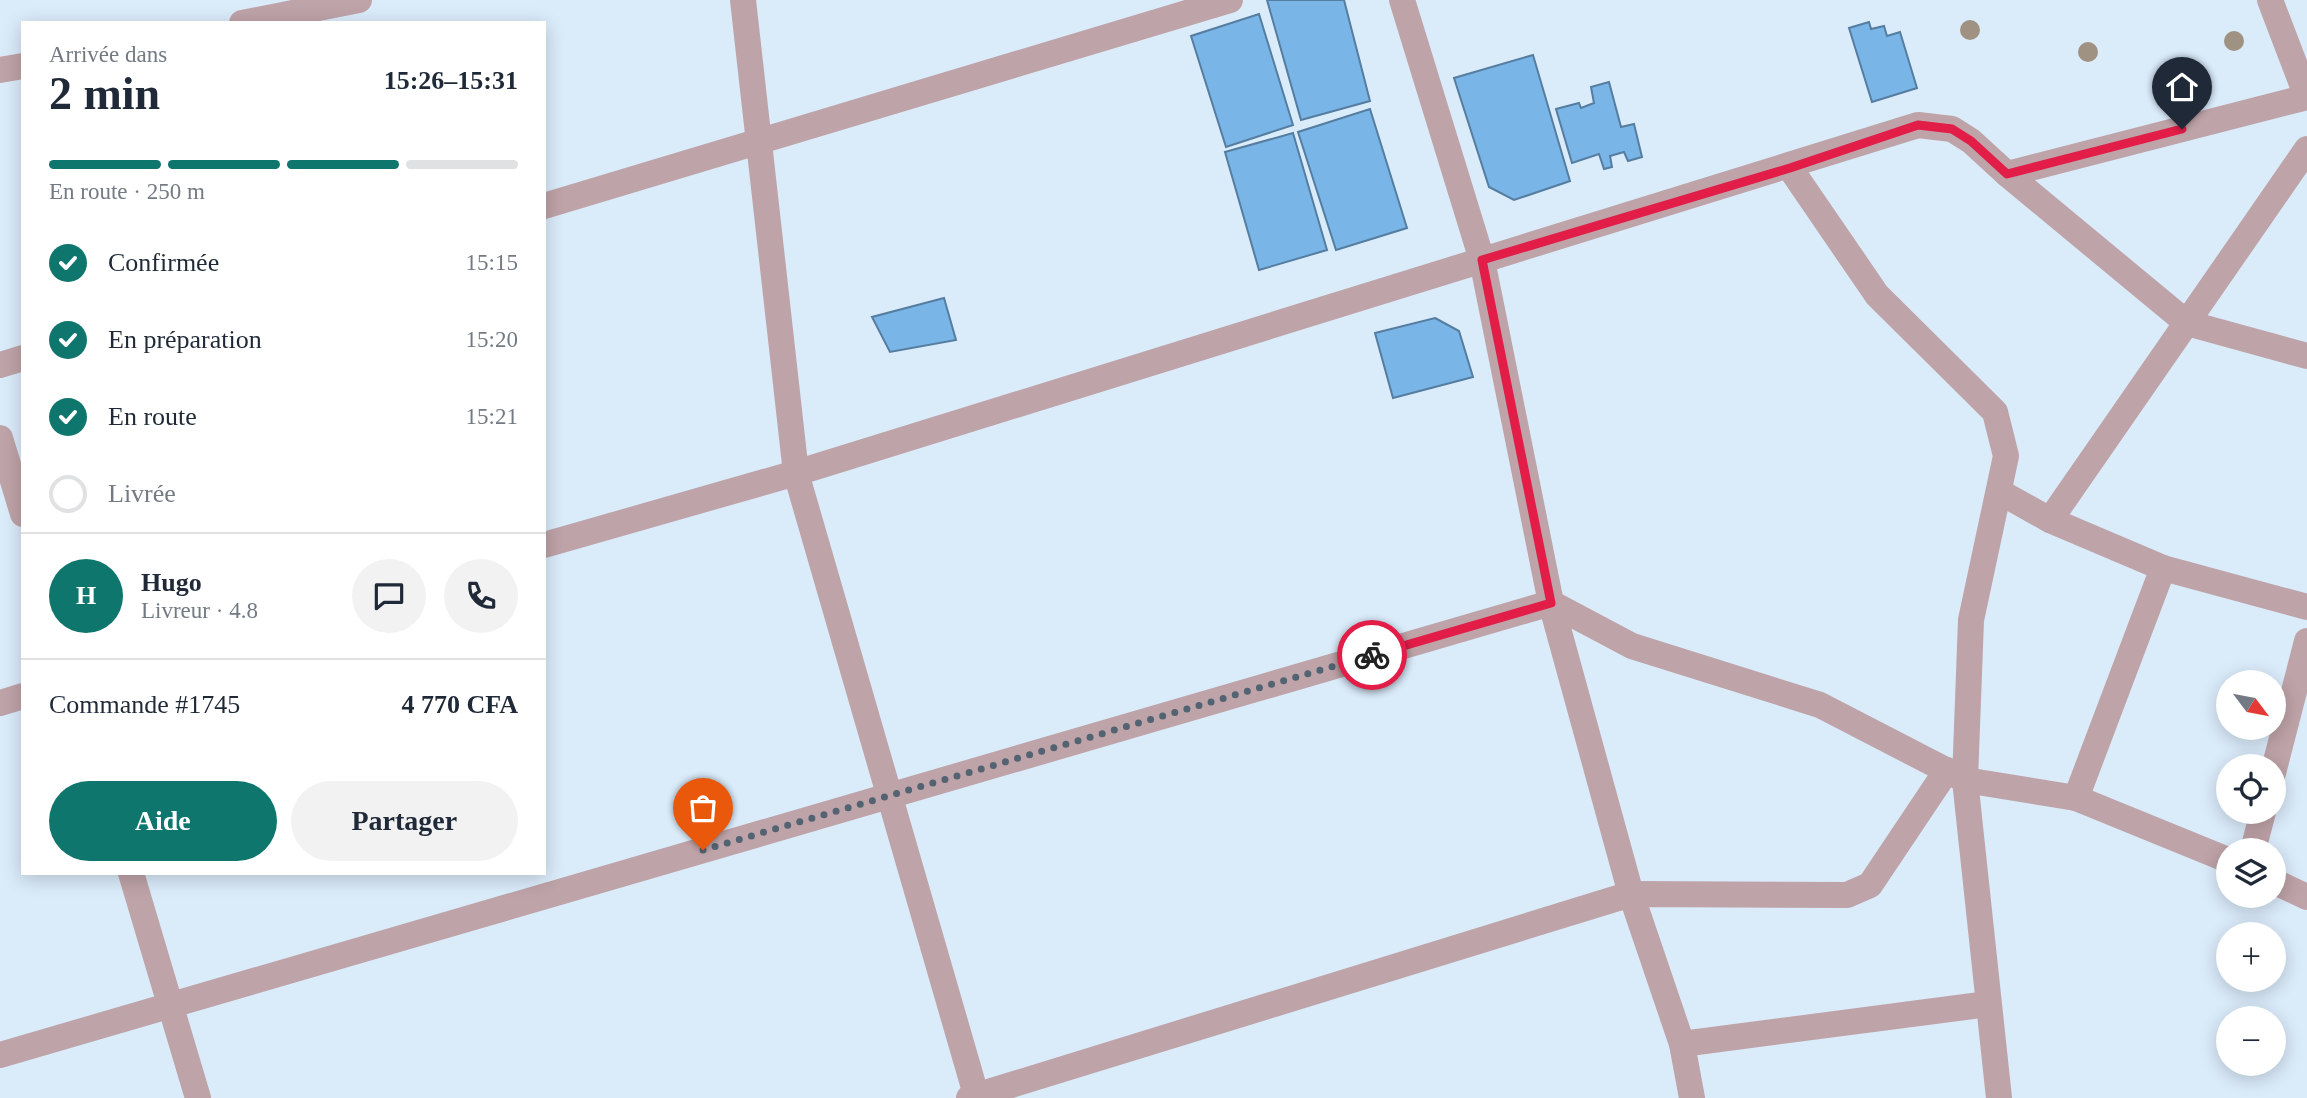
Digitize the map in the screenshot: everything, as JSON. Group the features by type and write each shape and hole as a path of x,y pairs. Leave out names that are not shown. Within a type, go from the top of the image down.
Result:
{"street":[{"path":"252,21 359,0"},
{"path":"743,0 796,472 975,1097 1631,894 1847,895 1870,885 1956,775"},
{"path":"546,205 759,144 1230,0"},
{"path":"1402,0 1482,260 1551,603 1631,894 1682,1044 1692,1098"},
{"path":"2007,174 2307,97 2270,0"},
{"path":"0,70 21,66"},
{"path":"546,544 796,472 1482,260 1790,168 1918,125 1952,129 1971,141 2187,323 2307,356"},
{"path":"2050,520 2307,149"},
{"path":"1790,168 1877,295 1995,412 2006,456 1970,620 1956,775 1999,1098"},
{"path":"0,365 21,359"},
{"path":"0,438 21,507"},
{"path":"2000,492 2050,520 2163,568 2307,607"},
{"path":"2076,798 2163,568"},
{"path":"0,1055 1551,603 1632,646 1820,705 1956,775 2076,798 2216,855"},
{"path":"2278,754 2307,641"},
{"path":"0,703 21,697"},
{"path":"132,875 198,1098"},
{"path":"2286,887 2307,897"},
{"path":"1682,1044 1988,1004"}],"building":[{"path":"1267,0 1344,0 1370,101 1301,120"},
{"path":"1259,14 1293,125 1226,147 1191,36"},
{"path":"1869,22 1871,29 1884,26 1887,36 1900,32 1917,88 1872,102 1849,28"},
{"path":"1533,55 1570,181 1514,200 1489,187 1454,78"},
{"path":"1609,82 1621,127 1634,124 1642,157 1628,161 1624,152 1610,156 1612,167 1604,169 1599,154 1572,163 1556,109 1579,103 1581,108 1594,103 1591,87"},
{"path":"1370,109 1407,228 1336,250 1298,132"},
{"path":"1293,133 1327,250 1259,270 1225,152"},
{"path":"944,298 956,340 890,352 872,317"},
{"path":"1435,318 1459,331 1473,377 1393,398 1375,333"}],"way so far":[{"path":"703,850 1372,655"}],"route":[{"path":"1372,655 1551,603 1482,260 1790,168 1918,125 1952,129 1971,141 2007,174 2182,129"}]}
